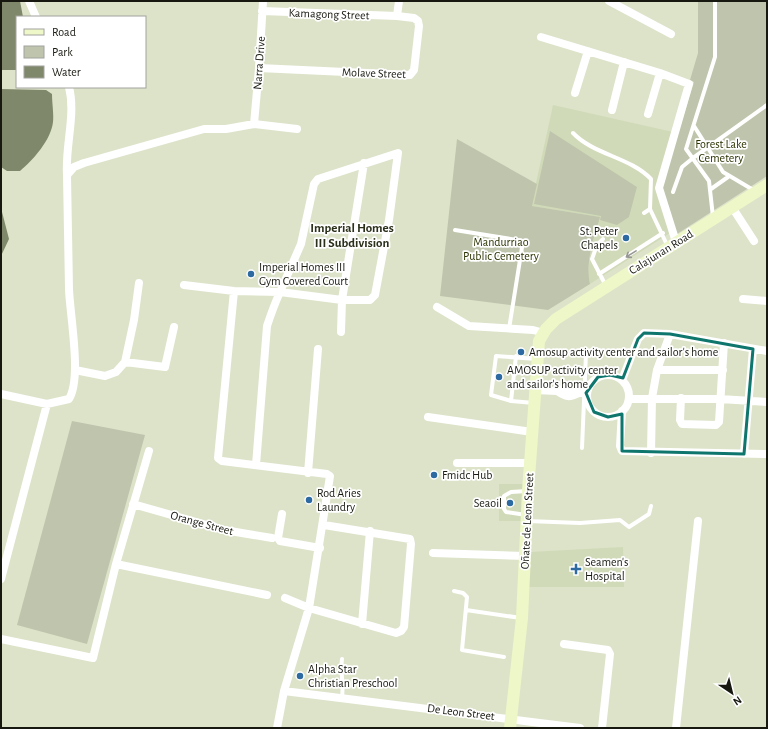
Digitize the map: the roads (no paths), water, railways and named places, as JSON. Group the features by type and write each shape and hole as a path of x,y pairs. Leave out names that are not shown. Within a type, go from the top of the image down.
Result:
{"main road":[{"name":"Calajunan Road","path":"556,319 767,185"},
{"name":"Oñate de Leon Street","path":"511,723 522,618 528,491 539,341 556,319"}],"street":[{"path":"30,1 36,16"},
{"name":"Narra Drive","path":"254,124 263,1"},
{"path":"397,16 399,1"},
{"path":"609,1 671,34"},
{"name":"Kamagong Street","path":"262,11 397,16"},
{"name":"Molave Street","path":"259,68 410,75 414,70 418,21 414,18 397,16"},
{"path":"542,37 660,73 688,83 690,86 659,188 672,245"},
{"path":"575,93 588,51"},
{"path":"612,110 624,62"},
{"path":"648,114 660,73"},
{"path":"1,394 46,404 69,399 72,394 75,370 70,291 66,161 71,105 69,88"},
{"path":"67,175 74,167 84,162 204,129 226,129 254,124 297,129"},
{"path":"184,285 234,291 280,292 342,300 370,300 375,295 398,153 364,163 316,181 301,244 280,292 267,326 256,465"},
{"path":"341,332 342,300 364,163"},
{"path":"732,207 754,241"},
{"path":"75,370 105,376 112,374 125,362 134,320 139,283"},
{"path":"234,291 217,452 218,458 222,461 308,473 327,474 330,476 324,525 309,608 284,691 277,728"},
{"path":"743,299 767,301"},
{"path":"437,307 470,326 544,333"},
{"path":"125,362 165,367 174,327"},
{"path":"622,380 641,335 644,333 670,334 767,351"},
{"path":"651,453 652,398 657,370 670,334"},
{"path":"681,398 681,422 685,425 716,425 719,422 724,343"},
{"path":"308,473 318,349"},
{"path":"744,454 747,401 753,349"},
{"path":"657,370 722,370"},
{"path":"535,390 557,391 565,397 583,393 598,377 610,375 622,380 629,392 629,399 622,411 616,415 601,416 589,407 583,393"},
{"path":"629,399 720,398 767,402"},
{"path":"1,579 46,404"},
{"path":"622,411 621,449 624,451 651,453 767,454"},
{"path":"428,418 532,432"},
{"path":"1,639 93,658 116,564 149,451"},
{"path":"457,463 530,463"},
{"name":"Orange Street","path":"133,504 224,530 272,538"},
{"path":"282,514 278,538 280,541 320,548"},
{"path":"676,728 698,521"},
{"path":"285,598 309,608 396,633 401,631 404,627 411,544 410,539 407,537 324,525"},
{"path":"362,624 370,531"},
{"path":"433,553 526,556"},
{"path":"116,564 267,595"},
{"path":"564,644 608,650 610,654 602,728"},
{"name":"De Leon Street","path":"284,691 342,697 511,723 580,728"}],"lane":[{"path":"713,220 709,181 686,149 715,57 715,1"},
{"path":"672,192 682,167 767,105"},
{"path":"694,126 723,172 728,177 756,191"},
{"path":"573,133 581,142 643,170 651,179 650,209 663,233 672,245"},
{"path":"711,189 728,177"},
{"path":"644,213 650,209"},
{"path":"455,230 523,240 509,329"},
{"path":"599,274 663,233"},
{"path":"603,240 597,246 592,259 606,287"},
{"path":"582,448 583,393 586,353"},
{"path":"534,402 511,401 491,395 496,356 516,356 537,359"},
{"path":"511,401 516,356"},
{"path":"528,491 511,492 504,496 504,509 506,512 527,518 580,523 620,520 629,527 649,514 651,506"},
{"path":"454,591 465,594 466,610 462,650 504,657"},
{"path":"466,610 522,618"},
{"path":"342,659 340,672 344,684 342,697"}],"water":[{"path":"1,1 20,1 23,16 16,16 16,70 1,70"},
{"path":"1,89 46,90 52,94 52,129 41,149 20,171 7,171 1,167"},
{"path":"1,208 9,239 1,256"}],"place":[{"name":"St. Peter Chapels","path":"626,238"},
{"name":"Imperial Homes III Gym Covered Court","path":"251,274"},
{"name":"Amosup activity center and sailor's home","path":"521,352"},
{"name":"AMOSUP activity center and sailor's home","path":"499,377"},
{"name":"Fmidc Hub","path":"434,475"},
{"name":"Rod Aries Laundry","path":"309,500"},
{"name":"Seaoil","path":"510,503"},
{"name":"Seamen's Hospital","path":"576,569"},
{"name":"Alpha Star Christian Preschool","path":"300,676"}],"district":[{"name":"Imperial Homes III Subdivision","path":"352,236"}],"park label":[{"name":"Forest Lake Cemetery","path":"721,151"},
{"name":"Mandurriao Public Cemetery","path":"501,249"}]}
